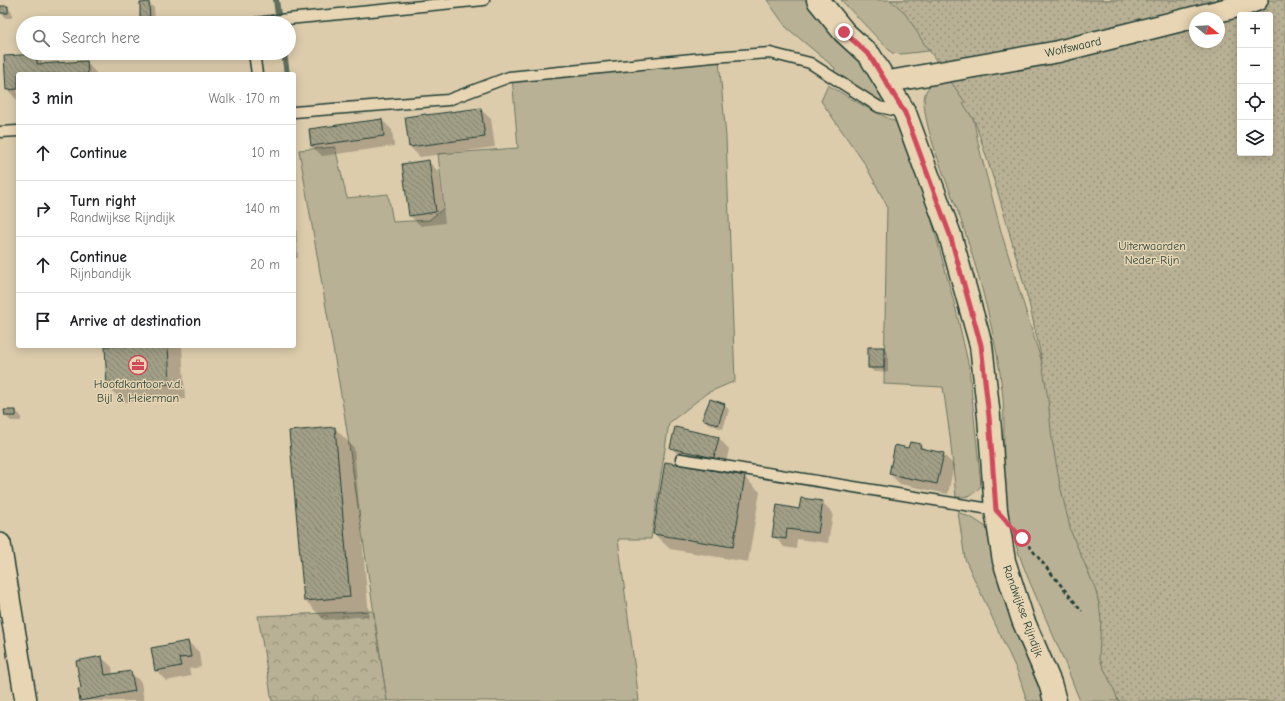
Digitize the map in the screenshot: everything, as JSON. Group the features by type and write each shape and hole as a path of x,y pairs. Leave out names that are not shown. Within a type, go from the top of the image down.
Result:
{"street":[{"name":"Randwijkse Rijndijk","path":"818,0 844,32 870,56 905,113 950,235 981,345 989,417 996,510 1004,561 1023,620 1050,683 1055,701"},
{"name":"Wolfswaard","path":"886,82 1056,52 1247,4 1257,0"},
{"path":"0,544 26,701"}],"lane":[{"path":"296,18 484,0"},
{"path":"296,112 448,100 509,77 713,57 770,53 810,63 879,107 905,113"},
{"path":"255,60 257,72"},
{"path":"0,132 16,130"},
{"path":"681,459 996,510"}],"path":[{"path":"1022,538 1082,611"}],"green space":[{"path":"767,0 810,0 863,64 886,99 879,100 834,72 835,68 786,27"},
{"path":"841,0 1195,0 955,48 901,54 892,53"},
{"name":"Uiterwaarden Neder-Rijn","path":"890,0 1285,0 1285,701 1118,701 1099,658 1101,620 1099,603 1095,588 1071,532 1060,485 1052,440 1048,399 1040,351 1028,299 999,196 975,122 963,103 965,102 901,9"},
{"path":"719,60 726,137 735,381 707,393 669,423 651,539 618,539 639,701 387,701 345,418 299,150 335,147 347,198 388,194 393,222 429,220 444,208 438,154 518,148 512,76"},
{"path":"959,75 969,97 979,147 1002,235 1044,369 1101,613 1285,701 1080,701 1063,657 1024,567 1012,533 1004,486 1004,412 997,354 982,289 970,247 938,159 924,106 925,94 931,85 944,78"},
{"path":"828,85 869,109 896,122 930,214 956,310 969,367 981,486 970,495 956,497 950,436 943,387 884,384 887,206 865,164 821,101"},
{"path":"958,512 974,519 986,527 1001,591 1044,701 1027,701 1018,673 965,559"},
{"path":"373,611 387,701 272,701 258,616"}],"building":[{"path":"149,2 150,16 140,16 140,3"},
{"path":"0,6 8,6 8,13 0,13"},
{"path":"16,55 16,60 37,60 37,64 87,61 88,72 16,72 16,89 6,90 4,56"},
{"path":"481,108 485,137 409,147 405,117"},
{"path":"382,119 384,136 311,146 309,129"},
{"path":"429,160 436,212 409,216 402,164"},
{"path":"868,347 884,347 884,368 868,368"},
{"name":"Hoofdkantoor v.d. Bijl & Heierman","path":"105,348 168,348 170,384 107,387"},
{"path":"710,399 725,404 718,425 702,419"},
{"path":"4,410 16,410 16,416 5,416"},
{"path":"335,427 350,597 304,601 289,431"},
{"path":"675,427 719,437 714,458 670,448"},
{"path":"910,442 921,444 920,448 944,453 937,484 889,474 895,445 908,448"},
{"path":"665,462 745,476 733,547 653,534"},
{"path":"801,498 823,501 818,533 787,529 786,539 772,537 777,505 799,509"},
{"path":"188,641 191,657 179,658 181,666 155,671 151,648"},
{"path":"102,656 105,675 131,671 135,691 80,701 78,689 81,688 76,661"}],"waterway":[{"path":"276,0 278,16"},
{"path":"285,60 287,72"}],"place":[{"name":"Hoofdkantoor v.d. Bijl & Heierman","path":"138,365"}],"route":[{"path":"844,32 870,56 905,113 950,235 981,345 989,417 996,510 1022,538"}]}
